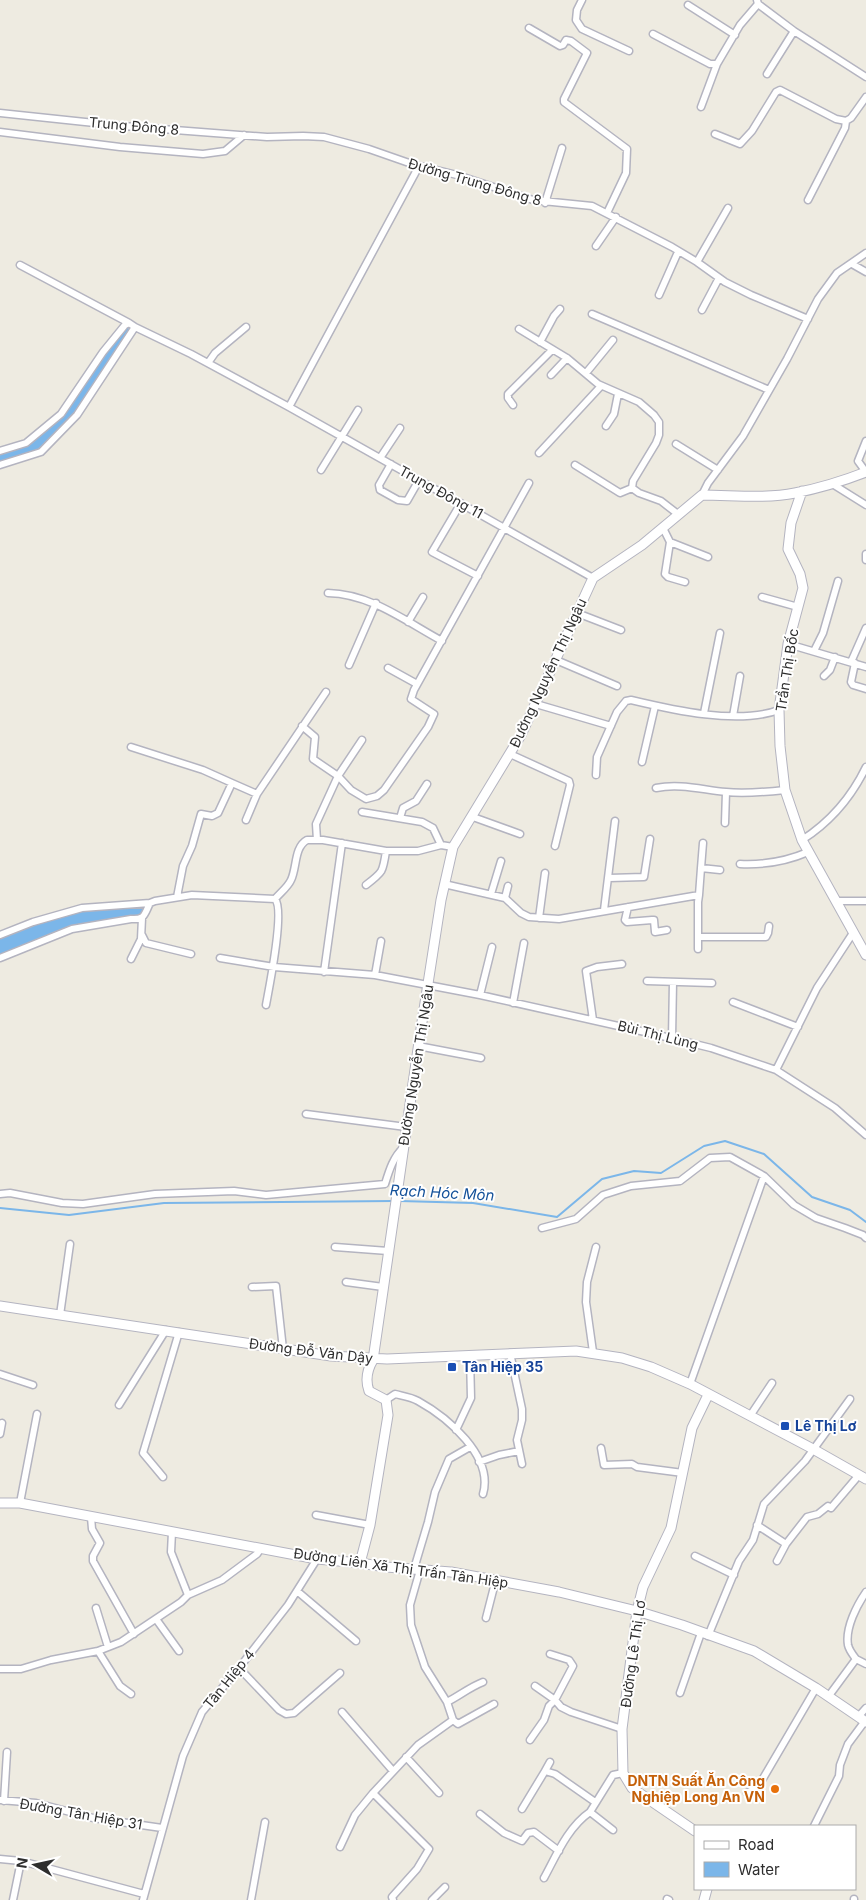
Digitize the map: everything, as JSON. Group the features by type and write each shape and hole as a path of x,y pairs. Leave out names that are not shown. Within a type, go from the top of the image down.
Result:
{"street":[{"path":"582,0 577,10 576,20 582,29 629,51"},
{"path":"701,107 717,64 757,2 794,31 866,77"},
{"path":"688,5 734,35"},
{"path":"529,28 560,46 569,40 587,53 588,56 564,102 627,149 626,173 607,213"},
{"path":"768,74 794,31"},
{"path":"653,34 710,64 717,64"},
{"path":"715,134 740,144 752,131 776,92 780,90 836,119 846,121 851,118 866,97"},
{"name":"Trung Đông 8","path":"0,113 123,126 268,137"},
{"path":"808,200 845,128 846,121"},
{"path":"0,132 120,147 203,154 225,151 244,136"},
{"name":"Đường Trung Đông 8","path":"268,137 324,137 546,203 592,206 616,217 697,262 718,278 751,295 808,318"},
{"path":"546,203 562,148"},
{"path":"290,407 419,166"},
{"path":"697,262 728,208"},
{"path":"596,246 616,217"},
{"path":"659,294 678,252"},
{"path":"592,578 642,545 702,495 743,436 818,299 837,273 852,264 866,252"},
{"name":"Trung Đông 11","path":"20,264 290,407 592,578"},
{"path":"852,264 866,272"},
{"path":"702,310 718,278"},
{"path":"540,342 554,316 560,309"},
{"path":"592,314 769,390"},
{"path":"0,451 26,443 60,414 103,352 125,325 132,325"},
{"path":"0,465 41,452 77,415 132,325"},
{"path":"208,363 215,353 246,326"},
{"path":"519,329 567,358 601,386 638,402 654,415 659,422 659,436 633,481 632,488"},
{"path":"586,373 613,340"},
{"path":"513,405 509,400 508,394 552,350"},
{"path":"551,376 567,358"},
{"path":"539,453 601,386"},
{"path":"606,426 614,414 618,394"},
{"path":"321,470 358,410"},
{"path":"380,458 400,428"},
{"path":"702,495 765,495 834,485 866,472 858,462 866,441"},
{"path":"676,444 718,470"},
{"path":"391,464 379,485 380,490 398,500 407,501 419,480"},
{"path":"575,465 620,493 632,488"},
{"path":"302,726 315,737 313,759 338,776 351,790 366,799 377,796 384,790 428,727 434,714 411,699 417,684 529,484"},
{"path":"834,485 866,505"},
{"path":"632,488 639,493 661,501 678,515"},
{"name":"Trần Thị Bốc","path":"802,491 790,523 788,549 803,588 788,644 779,710 780,746 785,790 802,840 866,955"},
{"path":"461,503 432,552 478,576"},
{"path":"663,528 670,542 665,574 668,577 685,582"},
{"path":"670,542 708,557"},
{"path":"866,554 866,560"},
{"name":"Đường Nguyễn Thị Ngâu","path":"388,1251 444,884 453,847 521,735 592,578"},
{"path":"814,651 823,633 838,581"},
{"path":"328,593 344,593 376,603 442,641"},
{"path":"408,622 423,597"},
{"path":"762,597 798,607"},
{"path":"349,665 376,603"},
{"path":"577,613 621,630"},
{"path":"866,628 853,663 851,682 853,685 866,688"},
{"path":"704,713 720,633"},
{"path":"788,644 866,667"},
{"path":"824,676 830,670 835,657"},
{"path":"556,660 617,686"},
{"path":"388,668 417,684"},
{"path":"733,716 740,676"},
{"path":"246,820 257,794 326,692"},
{"path":"596,775 597,757 620,705 626,701 631,700 655,706 733,716 755,716 779,710"},
{"path":"536,704 611,726"},
{"path":"642,762 655,706"},
{"path":"318,840 316,824 338,776 362,740"},
{"path":"130,747 203,770 257,794"},
{"path":"510,754 569,781 570,785 555,846"},
{"path":"802,840 818,829 837,811 856,787 866,768"},
{"path":"177,896 182,866 192,846 201,814 212,816 218,813 232,783"},
{"path":"400,818 403,808 416,801 427,784"},
{"path":"656,788 665,786 705,788 726,792 785,790"},
{"path":"725,823 726,792"},
{"path":"362,812 422,822 433,828 441,845"},
{"path":"473,816 520,834"},
{"path":"604,910 615,821"},
{"path":"609,878 644,878 650,839"},
{"path":"275,899 290,882 299,848 304,841 318,840 386,851 418,851 441,845 453,847"},
{"path":"324,972 342,843"},
{"path":"698,950 698,902 703,843"},
{"path":"366,885 380,875 386,851"},
{"path":"740,864 772,862 797,857 808,852"},
{"path":"492,894 501,861"},
{"path":"701,868 720,870"},
{"path":"539,918 546,873"},
{"path":"444,884 505,898 521,913 529,917 560,919 699,895"},
{"path":"505,898 508,886"},
{"path":"0,935 33,922 82,908 150,903 177,896 192,895 275,899"},
{"path":"266,1005 274,967 278,905 275,899"},
{"path":"838,902 866,902"},
{"path":"131,959 142,935 142,918 150,903"},
{"path":"628,907 625,920 627,922 654,920 655,932 667,930"},
{"path":"0,958 72,929 142,918"},
{"path":"698,937 766,937 769,926"},
{"path":"776,1070 817,988 853,933"},
{"path":"142,935 146,942 191,954"},
{"path":"375,975 381,941"},
{"path":"513,1003 524,943"},
{"path":"480,996 492,947"},
{"name":"Bùi Thị Lùng","path":"220,958 274,967 375,975 593,1020 720,1051 776,1070 835,1108 866,1135"},
{"path":"593,1020 586,971 597,967 622,964"},
{"path":"647,981 712,983"},
{"path":"672,1038 673,982"},
{"path":"733,1002 798,1026"},
{"path":"418,1046 481,1058"},
{"path":"306,1114 406,1127"},
{"path":"0,1194 10,1193 62,1203 82,1204 155,1194 234,1191 266,1195 385,1184 398,1152 404,1147"},
{"path":"542,1228 576,1219 604,1195 632,1186 680,1182 710,1158 730,1157 764,1176 794,1205 816,1218 846,1228 866,1238"},
{"path":"690,1384 764,1176"},
{"path":"60,1314 70,1244"},
{"path":"593,1352 586,1302 587,1282 596,1246"},
{"path":"335,1247 388,1251 373,1360 368,1368 367,1384 369,1391 386,1400"},
{"path":"346,1282 383,1288"},
{"path":"252,1287 276,1286 283,1349"},
{"name":"Đường Đỗ Văn Dậy","path":"0,1306 331,1356 373,1360 562,1351 593,1352 651,1367 690,1384 862,1477"},
{"path":"119,1405 166,1330"},
{"path":"163,1477 143,1453 179,1332"},
{"path":"510,1353 522,1409 518,1440 522,1464"},
{"path":"456,1430 471,1398 470,1356"},
{"path":"0,1374 33,1385"},
{"path":"750,1416 772,1382"},
{"path":"386,1400 395,1394 416,1400 456,1430 484,1469 486,1486 483,1494"},
{"name":"Đường Lê Thị Lơ","path":"623,1773 622,1729 637,1611 643,1587 671,1528 692,1428 708,1394"},
{"path":"680,1693 739,1561 753,1540 764,1504 805,1461 850,1399"},
{"path":"360,1563 370,1525 388,1415 386,1400"},
{"path":"20,1503 37,1414"},
{"path":"0,1434 2,1422"},
{"path":"470,1447 449,1459 435,1492 410,1605 411,1625 425,1667 447,1702 453,1720 458,1724 494,1704"},
{"path":"601,1448 604,1465 632,1464 637,1467 683,1473"},
{"path":"480,1462 499,1455 519,1452"},
{"path":"777,1561 786,1544 807,1517 818,1514 828,1506 831,1508 862,1477"},
{"name":"Đường Liên Xã Thị Trấn Tân Hiệp","path":"0,1503 20,1503 317,1559 360,1563 386,1568 451,1572 560,1592 637,1611 754,1651 816,1688 863,1720"},
{"path":"316,1515 370,1525"},
{"path":"92,1517 92,1529 100,1544 93,1556 93,1561 134,1634"},
{"path":"757,1525 786,1544"},
{"path":"172,1532 171,1552 188,1595"},
{"path":"0,1670 20,1669 51,1660 98,1651 121,1642 181,1602 188,1595 222,1580 257,1554 261,1548"},
{"path":"695,1556 734,1575"},
{"name":"Tân Hiệp 4","path":"144,1897 183,1756 202,1712 239,1668 297,1591 317,1559"},
{"path":"486,1618 496,1580"},
{"path":"297,1591 356,1641"},
{"path":"866,1592 856,1606 849,1632 848,1647 856,1659 866,1664"},
{"path":"96,1608 108,1647"},
{"path":"156,1619 179,1651"},
{"path":"98,1651 120,1686 131,1694"},
{"path":"530,1740 544,1720 549,1706 555,1700 573,1666 569,1660 550,1654"},
{"path":"828,1697 856,1659"},
{"path":"239,1668 279,1710 286,1714 294,1713 340,1673"},
{"path":"447,1702 467,1692 474,1685 483,1682"},
{"path":"535,1686 555,1700 561,1708 622,1729"},
{"path":"747,1793 758,1787 816,1688"},
{"path":"814,1825 839,1776 840,1765 848,1744 863,1720 866,1708"},
{"path":"342,1712 393,1771"},
{"path":"340,1847 355,1815 373,1792 418,1745 453,1720"},
{"path":"2,1800 7,1752"},
{"path":"406,1757 439,1793"},
{"path":"522,1809 550,1762"},
{"path":"545,1771 555,1774 595,1802"},
{"path":"544,1878 559,1851 583,1817 590,1812 613,1775 623,1773 632,1788 694,1830"},
{"path":"373,1792 429,1849 417,1869 392,1897 393,1900"},
{"name":"Đường Tân Hiệp 31","path":"2,1800 36,1803 93,1818 162,1828"},
{"path":"590,1812 613,1830"},
{"path":"480,1814 508,1836 522,1841 528,1833 534,1832 559,1851"},
{"path":"251,1900 265,1822"},
{"path":"0,1859 22,1861 144,1897"},
{"path":"13,1900 22,1861"},
{"path":"432,1900 445,1887"}],"water":[{"path":"126,327 130,329 128,334 76,414 37,451 0,463 0,453 28,443 44,432 62,415 101,358"},
{"path":"143,906 141,915 59,930 0,956 0,939 30,926 81,910"}],"waterway":[{"name":"Rạch Hóc Môn","path":"400,1201 473,1203 557,1217 602,1179 634,1171 661,1173 704,1146 725,1141 764,1154 812,1197 850,1210 866,1222"},
{"name":"Rạch Hóc Môn","path":"0,1208 69,1215 164,1203 393,1201"}],"place":[{"name":"Tân Hiệp 35","path":"452,1367"},
{"name":"Lê Thị Lơ","path":"785,1426"},
{"name":"DNTN Suất Ăn Công Nghiệp Long An VN","path":"775,1789"}]}
